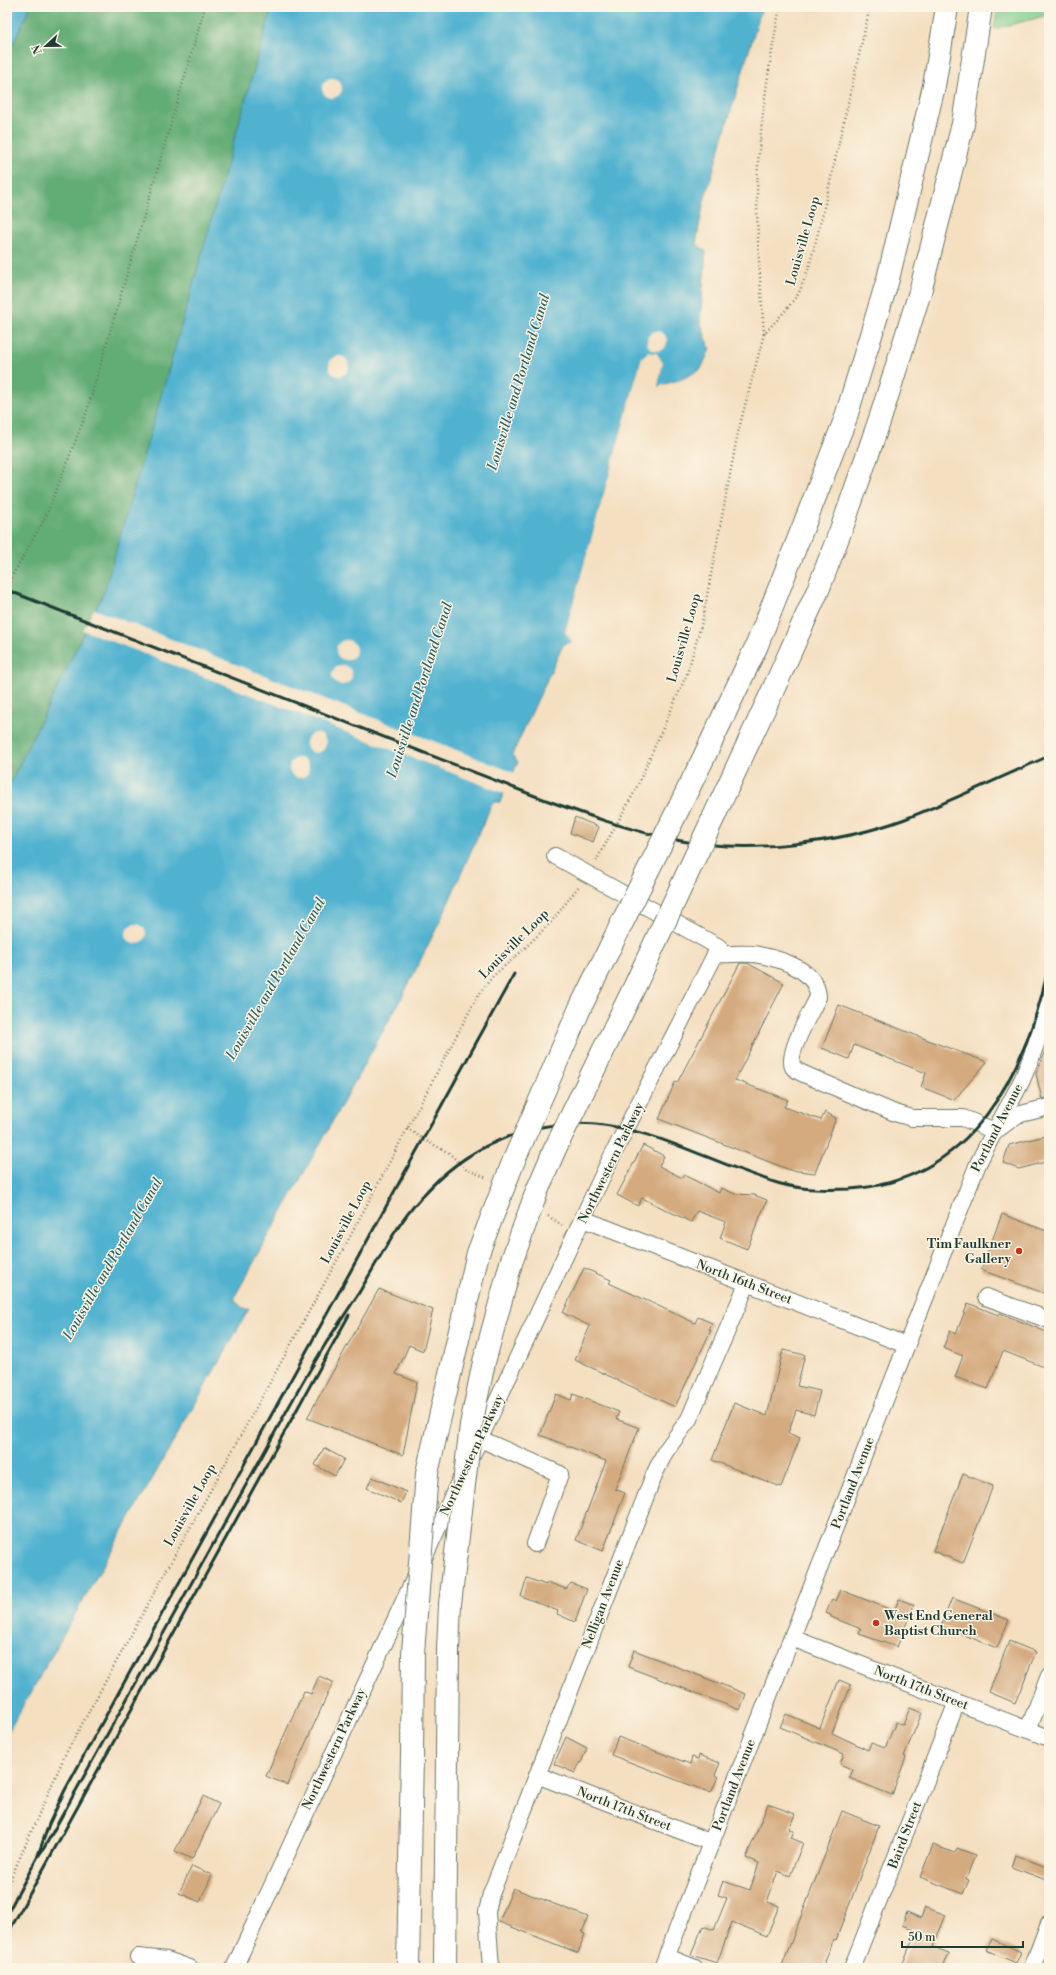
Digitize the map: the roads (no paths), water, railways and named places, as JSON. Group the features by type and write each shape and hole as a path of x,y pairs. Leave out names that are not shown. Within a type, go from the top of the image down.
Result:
{"highway":[{"path":"408,1968 413,1653 427,1473 478,1253 514,1160 580,1008 704,757 757,645 845,420 888,280 934,86 947,7"},
{"path":"445,1968 448,1650 450,1604 470,1425 484,1362 511,1263 537,1191 554,1150 633,990 780,677 818,590 845,519 880,419 920,292 962,124 981,7"}],"street":[{"path":"555,856 717,951 758,955 788,964 809,975 818,990 818,997 798,1039 791,1062 794,1068 806,1075 895,1113 912,1118 964,1118 995,1131 1017,1115 1049,1107"},
{"name":"Northwestern Parkway","path":"234,1968 609,1162 717,951"},
{"name":"Portland Avenue","path":"665,1962 977,1166 988,1141 995,1131 1022,1079 1042,1028 1049,1002"},
{"name":"North 16th Street","path":"583,1219 906,1345"},
{"name":"Nelligan Avenue","path":"491,1968 487,1912 491,1894 654,1475 665,1452 690,1419 747,1284"},
{"path":"986,1297 1049,1320"},
{"path":"480,1439 560,1474 535,1544"},
{"name":"North 17th Street","path":"792,1638 1049,1738"},
{"path":"1028,1730 1049,1676"},
{"name":"Baird Street","path":"852,1968 957,1702"},
{"name":"North 17th Street","path":"537,1775 712,1843"},
{"path":"1032,1968 1049,1923"},
{"path":"138,1957 167,1960 190,1968"},
{"path":"665,1962 695,1968"}],"water":[{"path":"7,7 30,7 7,57"},
{"name":"Louisville and Portland Canal","path":"272,7 762,7 704,201 696,243 706,252 700,321 710,349 701,369 682,379 658,386 663,363 657,353 648,352 642,357 565,632 571,640 570,643 567,642 563,645 512,755 518,762 500,802 494,802 491,806 441,919 402,997 235,1296 235,1301 244,1309 249,1309 7,1734 7,790 104,592"}],"railway":[{"path":"7,590 535,796 622,826 676,840 703,844 762,846 792,844 851,835 879,828 923,812 1049,756"},
{"path":"37,1858 44,1848 316,1360 402,1222 428,1190 447,1172 477,1151 500,1140 539,1127 575,1123 610,1126 643,1134 676,1145 744,1172 790,1186 815,1189 850,1189 893,1181 930,1166 961,1143 987,1114 1008,1081 1026,1044 1039,1005 1049,965"},
{"path":"7,1914 37,1858 49,1824 65,1790 514,974"},
{"path":"7,1935 349,1315"}],"place":[{"name":"Tim Faulkner Gallery","path":"1019,1251"},
{"name":"West End General Baptist Church","path":"876,1623"}]}
